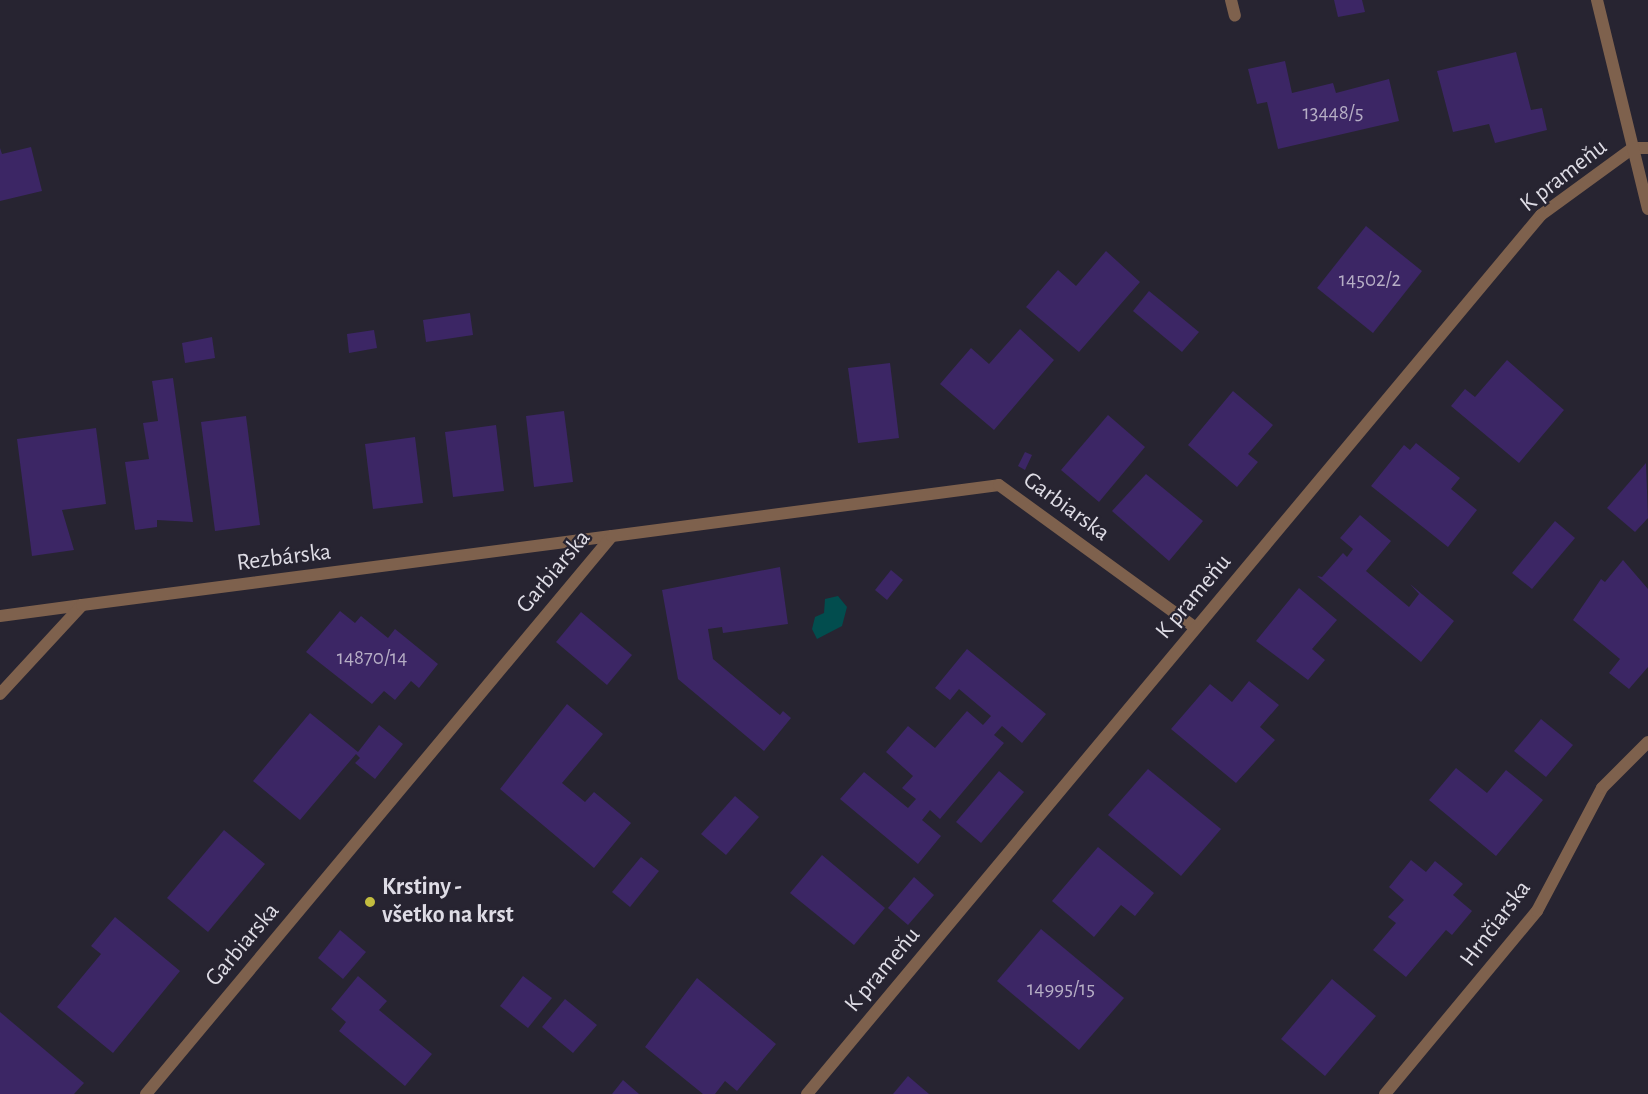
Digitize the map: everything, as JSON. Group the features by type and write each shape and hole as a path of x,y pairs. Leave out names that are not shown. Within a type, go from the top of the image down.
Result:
{"street":[{"path":"1231,0 1235,16"},
{"path":"1597,0 1648,209"},
{"path":"1633,148 1648,148"},
{"name":"K prameňu","path":"807,1094 1541,215 1633,148"},
{"name":"Garbiarska","path":"146,1094 612,536 999,485 1196,628"},
{"name":"Rezbárska","path":"0,616 612,536"},
{"path":"0,694 82,605"},
{"name":"Hrnčiarska","path":"1385,1094 1537,911 1602,788 1648,742"}],"shaded area":[{"path":"838,596 847,607 842,626 817,639 812,629 815,617 824,613 825,599"}],"building":[{"path":"1334,0 1362,0 1365,12 1338,17"},
{"path":"1516,52 1531,110 1542,108 1547,130 1495,143 1489,124 1453,132 1437,71"},
{"path":"1285,61 1292,93 1333,83 1336,93 1389,79 1399,121 1278,149 1267,102 1257,104 1248,69"},
{"path":"31,147 42,191 0,201 0,148 2,154"},
{"path":"1366,226 1422,271 1373,333 1317,288"},
{"path":"1106,251 1140,282 1079,352 1026,307 1058,270 1076,286"},
{"path":"1149,291 1199,332 1182,352 1133,311"},
{"path":"470,313 473,335 426,342 423,320"},
{"path":"1020,329 1054,360 994,430 940,384 971,348 989,364"},
{"path":"374,330 377,348 349,353 347,334"},
{"path":"212,337 215,358 185,363 182,343"},
{"path":"1507,360 1564,410 1519,463 1451,406 1465,389 1475,397"},
{"path":"890,363 899,438 858,443 848,368"},
{"path":"173,378 193,522 157,520 157,527 135,530 125,462 149,459 143,423 158,421 152,381"},
{"path":"1233,391 1273,425 1248,454 1258,462 1237,487 1188,445"},
{"path":"564,411 573,482 534,487 526,416"},
{"path":"1108,415 1145,447 1099,502 1061,470"},
{"path":"246,416 260,525 215,531 201,422"},
{"path":"496,425 504,491 453,497 445,432"},
{"path":"96,428 106,504 62,510 74,550 32,556 17,439"},
{"path":"415,437 423,503 373,509 365,444"},
{"path":"1416,443 1460,478 1451,489 1477,510 1448,547 1371,486 1404,445 1410,450"},
{"path":"1025,452 1032,455 1025,470 1018,466"},
{"path":"1646,463 1648,518 1635,532 1607,508"},
{"path":"1146,474 1203,521 1169,561 1112,511"},
{"path":"1360,515 1391,541 1366,571 1409,607 1419,594 1410,584 1454,621 1421,662 1317,576 1322,577 1343,553 1347,557 1353,549 1340,538"},
{"path":"1555,521 1575,538 1532,589 1512,573"},
{"path":"1623,560 1648,589 1648,667 1629,689 1609,673 1620,659 1573,620 1601,579 1605,582"},
{"path":"780,567 788,624 723,633 722,627 708,629 713,659 780,715 783,711 791,718 764,751 678,679 662,590"},
{"path":"891,570 903,580 887,600 875,590"},
{"path":"1299,588 1337,620 1312,649 1325,660 1308,680 1256,641"},
{"path":"340,611 355,623 361,616 388,638 395,629 438,664 419,688 411,681 395,700 384,691 372,704 306,652"},
{"path":"581,612 632,655 607,685 556,642"},
{"path":"967,649 1046,714 1022,743 1002,726 994,735 1004,743 940,819 930,810 922,820 941,836 918,864 840,799 864,772 908,808 916,799 902,788 913,776 886,752 908,726 935,748 967,711 983,725 991,716 959,689 950,700 935,688"},
{"path":"1249,681 1279,705 1260,727 1275,740 1236,783 1171,729 1210,684 1232,702"},
{"path":"567,704 603,734 562,783 585,802 594,792 631,823 594,868 500,789"},
{"path":"310,713 358,752 379,725 403,744 375,779 355,763 360,758 356,754 300,820 253,781"},
{"path":"1541,719 1573,745 1546,777 1514,751"},
{"path":"1456,768 1487,793 1506,770 1543,800 1496,856 1429,800"},
{"path":"1148,769 1221,829 1181,876 1108,815"},
{"path":"999,771 1024,792 981,843 956,822"},
{"path":"735,796 759,817 726,855 701,834"},
{"path":"224,830 265,864 208,932 167,898"},
{"path":"1098,847 1154,893 1135,916 1121,905 1094,937 1052,901"},
{"path":"822,855 885,908 854,945 790,893"},
{"path":"641,857 659,871 630,907 612,892"},
{"path":"1411,860 1426,872 1435,861 1463,884 1453,895 1472,911 1452,935 1446,930 1406,977 1373,950 1396,923 1388,917 1404,900 1389,887"},
{"path":"914,877 934,895 908,925 888,908"},
{"path":"115,917 180,971 113,1053 57,1007 101,954 91,946"},
{"path":"1041,929 1124,998 1079,1050 997,981"},
{"path":"340,930 366,952 343,979 318,958"},
{"path":"358,976 387,1001 379,1010 432,1054 405,1086 339,1031 346,1022 331,1009"},
{"path":"523,976 552,998 528,1028 500,1006"},
{"path":"697,978 776,1044 737,1091 725,1081 715,1094 703,1094 645,1047"},
{"path":"1332,979 1376,1016 1325,1076 1281,1039"},
{"path":"565,999 597,1025 573,1053 542,1027"},
{"path":"0,1012 84,1083 74,1094 0,1094"},
{"path":"908,1076 929,1094 893,1094"},
{"path":"623,1080 639,1094 612,1094"}],"place":[{"name":"Krstiny - všetko na krst","path":"370,902"}]}
